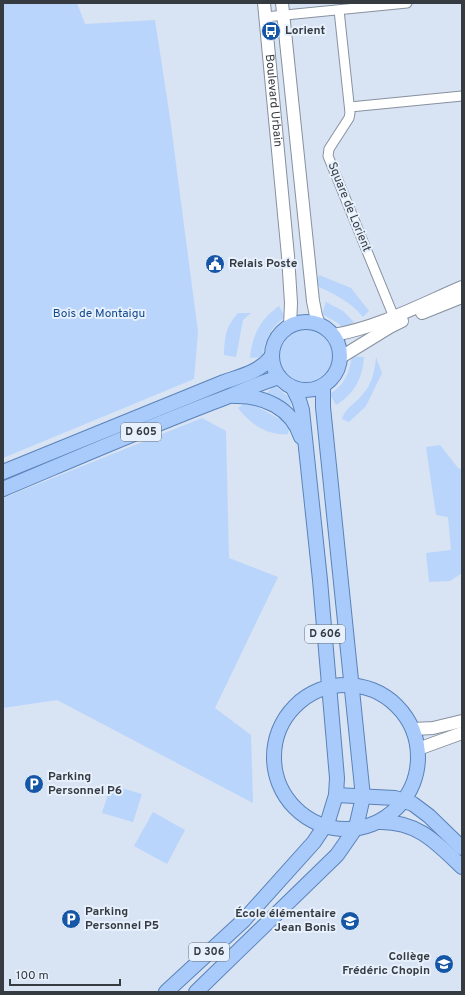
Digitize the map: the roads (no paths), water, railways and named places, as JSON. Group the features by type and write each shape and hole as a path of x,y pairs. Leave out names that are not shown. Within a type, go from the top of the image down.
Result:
{"main road":[{"name":"Boulevard Urbain","path":"264,3 283,198 291,303 290,326"},
{"path":"283,9 312,301 319,324"},
{"path":"341,357 395,320 462,287"},
{"path":"334,335 395,320 462,297"},
{"path":"305,322 319,324 327,328 334,335 339,345 341,357 339,368 334,377 323,386 315,390 293,388 284,383 274,367 272,356 273,347 277,338 290,326 305,322"},
{"name":"D 605","path":"3,472 224,382 253,372 262,367 272,356"},
{"name":"D 605","path":"3,488 258,384 279,377"},
{"name":"D 606","path":"323,386 323,407 363,797 357,823"},
{"name":"D 606","path":"293,388 302,410 331,695 337,778 336,795 328,821"},
{"path":"230,396 246,396 261,399 286,413 294,422 305,447"},
{"path":"345,685 368,688 380,693 392,701 401,710 413,729 418,749 418,761 412,787 403,803 390,815 365,827 356,829 338,829 321,825 305,816 295,808 286,797 278,781 274,754 275,745 281,727 285,719 296,705 315,692 345,685"},
{"path":"413,729 433,728 462,721"},
{"path":"418,749 462,733"},
{"path":"336,795 395,798 413,804 429,816 462,848"},
{"path":"328,821 357,823 388,822 406,824 416,829 440,846 462,867"},
{"name":"D 306","path":"166,992 266,898 314,842 328,821"},
{"name":"D 306","path":"196,992 330,863 344,846 357,823"}],"street":[{"path":"265,17 283,9 339,10 408,3"},
{"path":"339,10 350,107 462,96"},
{"name":"Square de Lorient","path":"350,107 350,118 329,149 328,156 395,320"}],"place":[{"name":"Lorient","path":"271,31"},
{"name":"Relais Poste","path":"215,264"},
{"name":"Parking Personnel P6","path":"34,784"},
{"name":"Parking Personnel P5","path":"71,919"},
{"name":"École élémentaire Jean Bonis","path":"350,921"},
{"name":"Collège Frédéric Chopin","path":"444,964"}],"park label":[{"name":"Bois de Montaigu","path":"99,314"}]}
